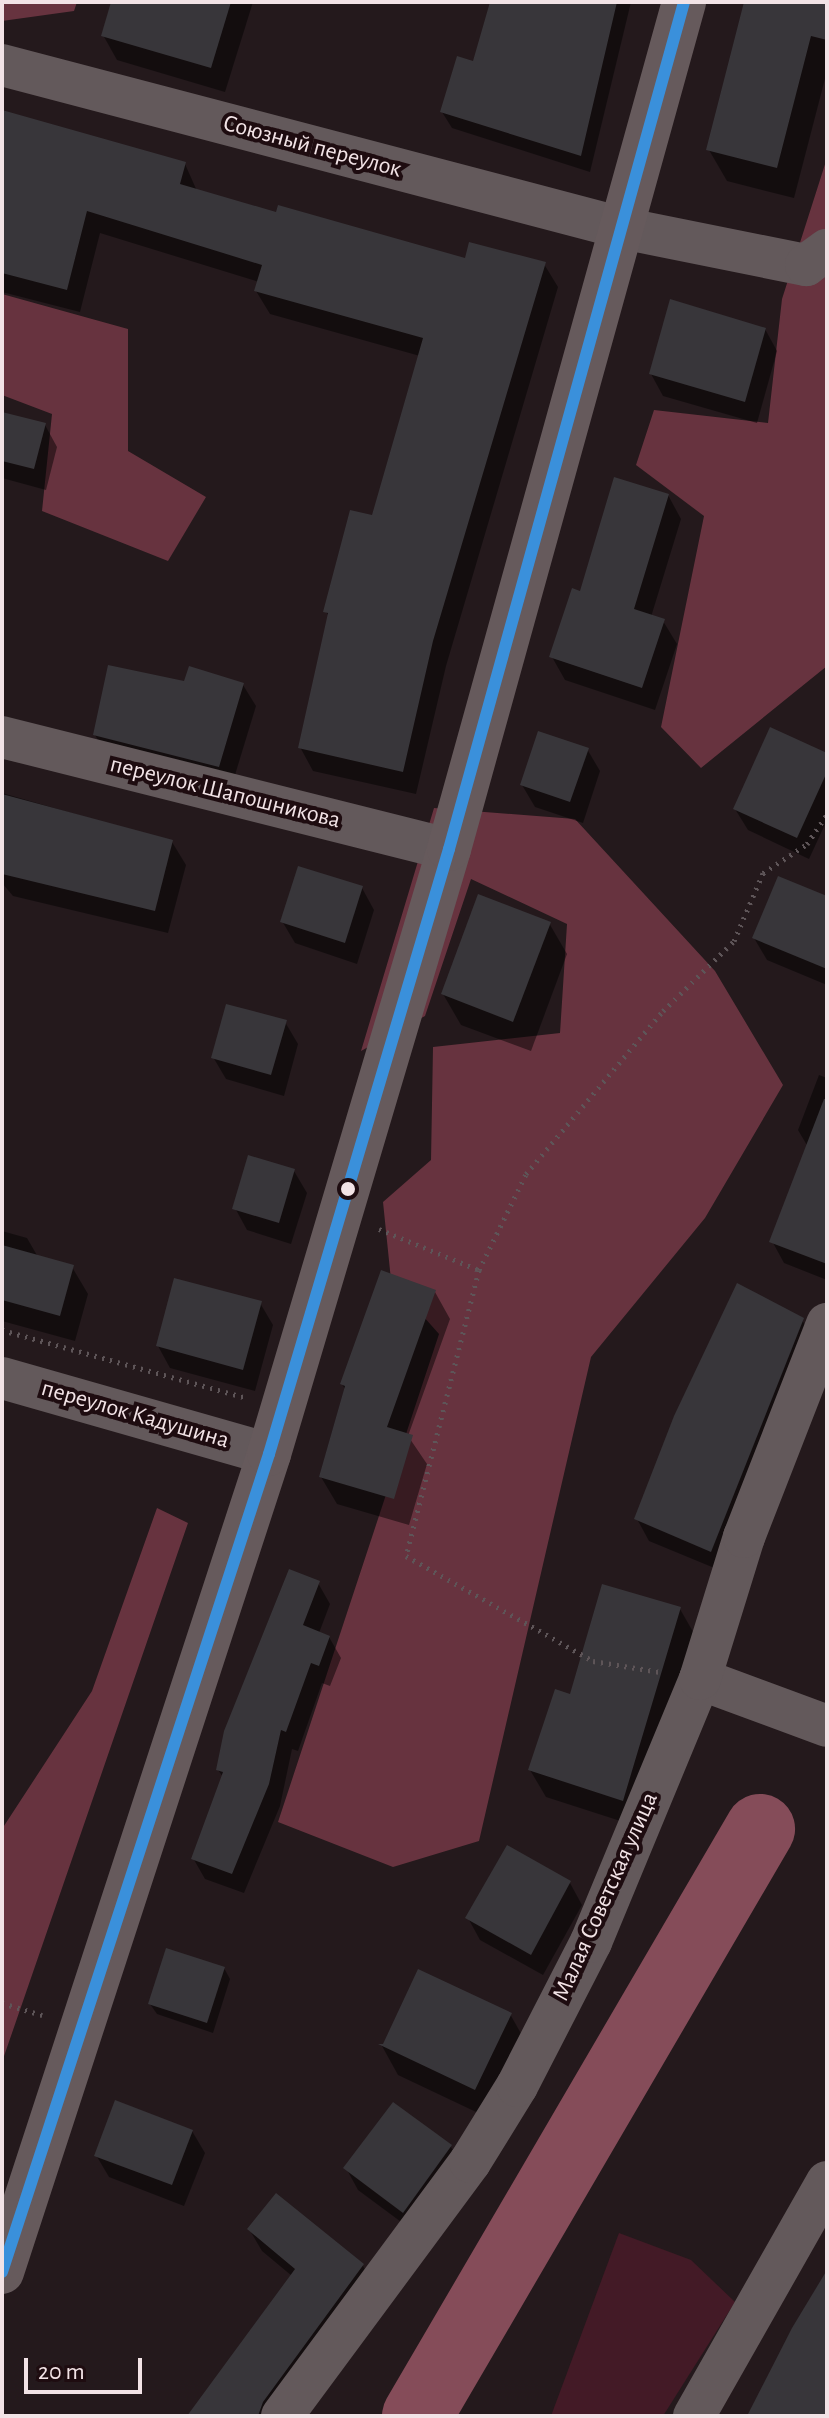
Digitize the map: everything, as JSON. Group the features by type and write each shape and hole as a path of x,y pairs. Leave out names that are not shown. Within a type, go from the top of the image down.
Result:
{"main road":[{"path":"2,2272 269,1454 449,849 684,2"}],"street":[{"name":"Союзный переулок","path":"2,65 622,228 806,265 827,250"},
{"name":"переулок Шапошникова","path":"2,737 449,849"},
{"name":"Малая Советская улица","path":"282,2416 470,2162 517,2086 591,1942 700,1679 744,1537 827,1324"},
{"name":"переулок Кадушина","path":"2,1378 269,1454"},
{"path":"700,1679 827,1726"},
{"path":"694,2416 827,2182"}],"path":[{"path":"700,1679 593,1661 406,1556 479,1270 526,1174 663,1011 734,941 763,873 807,844 827,814"},
{"path":"375,1227 479,1270"},
{"path":"2,1330 248,1398"},
{"path":"2,2003 54,2018"}],"shaded area":[{"path":"2,2 77,2 74,11 2,21"},
{"path":"827,158 827,666 701,768 661,727 704,516 636,465 654,410 768,423 782,299"},
{"path":"2,294 128,329 128,451 206,497 168,561 42,511 52,414 2,395"},
{"path":"434,808 575,819 715,971 783,1085 705,1218 591,1357 479,1841 393,1867 278,1822 439,1334 391,1280 383,1202 431,1160 433,1047 560,1033 567,924 471,879 425,1016 361,1051"},
{"path":"157,1508 188,1523 2,2062 2,1829 92,1691"},
{"path":"619,2233 691,2260 735,2302 663,2416 551,2416"}],"building":[{"path":"111,2 231,2 211,68 101,36"},
{"path":"490,2 617,2 581,156 440,112 457,56 473,61"},
{"path":"744,2 827,2 827,40 811,36 777,168 706,150"},
{"path":"2,110 186,162 180,184 276,212 278,205 465,258 469,242 546,262 433,641 403,772 298,748 328,613 323,612 350,510 372,515 423,338 254,291 262,265 87,211 67,290 2,273"},
{"path":"670,299 766,328 745,402 649,374"},
{"path":"2,412 46,423 34,469 2,461"},
{"path":"614,477 669,494 634,609 665,619 642,688 549,657 572,588 580,591"},
{"path":"108,665 184,681 189,666 244,683 219,767 93,735"},
{"path":"770,727 827,753 827,772 797,838 733,809"},
{"path":"538,731 589,748 570,802 520,785"},
{"path":"2,794 173,840 155,911 2,874"},
{"path":"298,866 363,886 345,943 280,922"},
{"path":"778,876 827,896 827,969 752,938"},
{"path":"478,894 551,922 513,1022 441,994"},
{"path":"226,1004 287,1020 271,1075 211,1058"},
{"path":"824,1099 827,1099 827,1264 769,1242"},
{"path":"248,1155 295,1169 279,1223 232,1209"},
{"path":"2,1245 74,1265 60,1316 2,1300"},
{"path":"381,1270 436,1290 387,1427 413,1435 394,1499 319,1477 345,1386 340,1384"},
{"path":"174,1278 262,1301 243,1370 156,1346"},
{"path":"737,1283 804,1318 711,1552 634,1519 674,1416"},
{"path":"289,1569 320,1581 303,1625 330,1636 319,1666 311,1663 286,1732 281,1730 269,1784 232,1874 191,1859 223,1772 216,1770 224,1731"},
{"path":"602,1584 681,1607 623,1801 528,1770 555,1689 570,1694"},
{"path":"507,1845 571,1881 531,1955 465,1918"},
{"path":"166,1948 225,1967 207,2023 148,2004"},
{"path":"418,1969 512,2013 475,2090 378,2044 383,2044"},
{"path":"115,2100 193,2130 172,2185 94,2156"},
{"path":"393,2102 452,2145 403,2213 343,2168"},
{"path":"276,2193 364,2264 263,2402 258,2416 187,2416 295,2269 247,2229"},
{"path":"827,2270 827,2416 747,2416 792,2328"}],"waterway":[{"path":"417,2416 760,1829"}],"transit line":[{"path":"2,2272 269,1454 449,849 684,2"}]}
